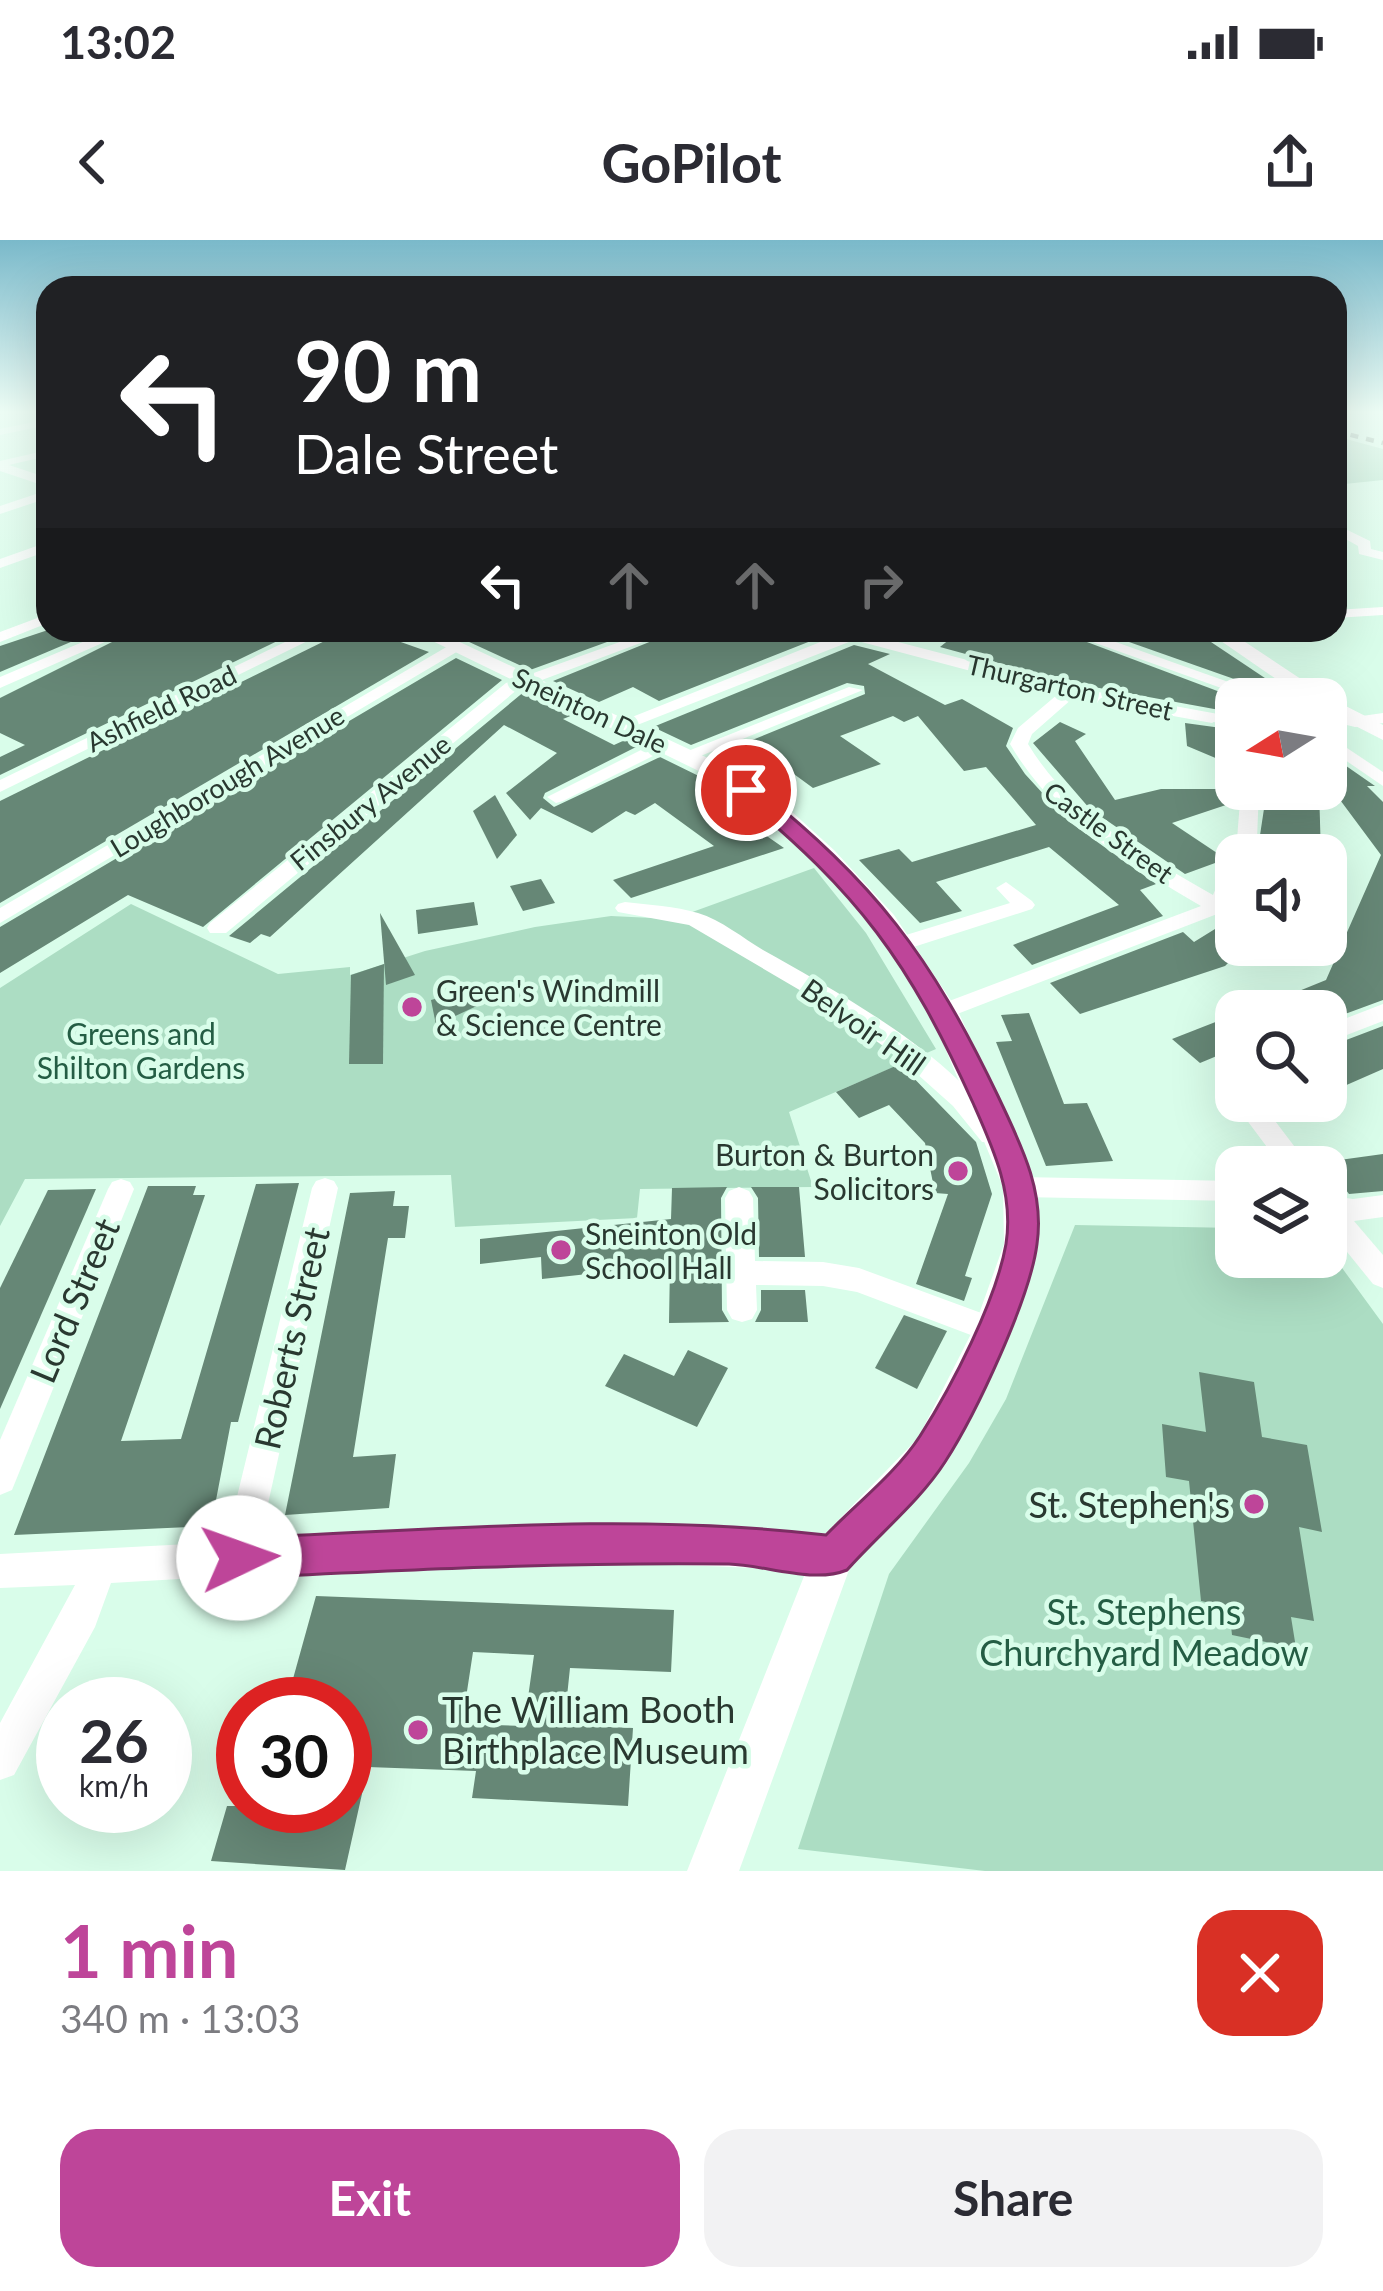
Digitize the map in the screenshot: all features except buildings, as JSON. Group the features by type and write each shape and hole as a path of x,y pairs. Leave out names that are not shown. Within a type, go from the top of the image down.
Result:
{"street":[{"path":"0,509 36,498"},
{"path":"1347,535 1364,544 1357,551 1383,556"},
{"path":"0,564 36,550"},
{"path":"1347,613 1383,611"},
{"path":"0,637 36,623"},
{"path":"0,682 95,642"},
{"name":"Ashfield Road","path":"0,787 297,642"},
{"name":"Sneinton Dale","path":"445,642 688,755 775,808 825,855 901,944 944,1011 1016,1173"},
{"name":"Loughborough Avenue","path":"0,916 452,642"},
{"path":"525,679 632,642"},
{"path":"621,724 820,642"},
{"name":"Thurgarton Street","path":"882,642 1070,692 1215,718"},
{"path":"1102,642 1215,681"},
{"path":"1232,642 1288,678"},
{"name":"Finsbury Avenue","path":"218,928 525,679"},
{"path":"688,755 855,690"},
{"name":"Castle Street","path":"1070,692 1024,732 1018,744 1034,776 1087,821 1215,905"},
{"path":"1347,717 1355,722 1383,718"},
{"path":"1347,720 1383,734"},
{"path":"556,797 663,744"},
{"path":"1347,754 1383,781"},
{"path":"901,944 1025,905 1006,888"},
{"name":"Belvoir Hill","path":"625,908 698,916 883,1034 962,1100 1016,1173"},
{"path":"944,1011 1215,908"},
{"path":"1347,1026 1383,1012"},
{"path":"1263,1122 1281,1146"},
{"path":"712,1871 833,1556 932,1451 992,1330 1022,1244 1016,1173 1215,1189"},
{"name":"Roberts Street","path":"239,1558 325,1188"},
{"name":"Lord Street","path":"0,1479 121,1189"},
{"path":"739,1198 742,1310"},
{"path":"1347,1206 1383,1206"},
{"path":"1347,1231 1383,1276"},
{"path":"740,1273 823,1274 859,1280 992,1330"},
{"path":"0,1571 580,1543 745,1545 833,1556"},
{"path":"0,1761 82,1614 99,1568"}],"green space":[{"name":"Greens and Shilton Gardens","path":"814,868 866,933 936,1049 789,1112 813,1187 640,1189 637,1218 455,1227 451,1175 25,1179 0,1226 0,988 131,904 278,974 350,967 350,975 425,951 535,927 611,916 673,919"},
{"name":"St. Stephens Churchyard Meadow","path":"1075,1225 1215,1228 1215,1278 1347,1275 1383,1324 1383,1871 985,1871 798,1849 889,1574 969,1463 1006,1399"}],"place":[{"name":"Green's Windmill & Science Centre","path":"412,1007"},
{"name":"Burton & Burton Solicitors","path":"958,1171"},
{"name":"Sneinton Old School Hall","path":"561,1250"},
{"name":"St. Stephen's","path":"1254,1504"},
{"name":"The William Booth Birthplace Museum","path":"418,1730"}],"route":[{"path":"239,1558 580,1543 745,1545 833,1556 932,1451 973,1372 1010,1283 1022,1244 1020,1187 1012,1159 944,1011 885,921 825,855 775,808 746,790"}]}
